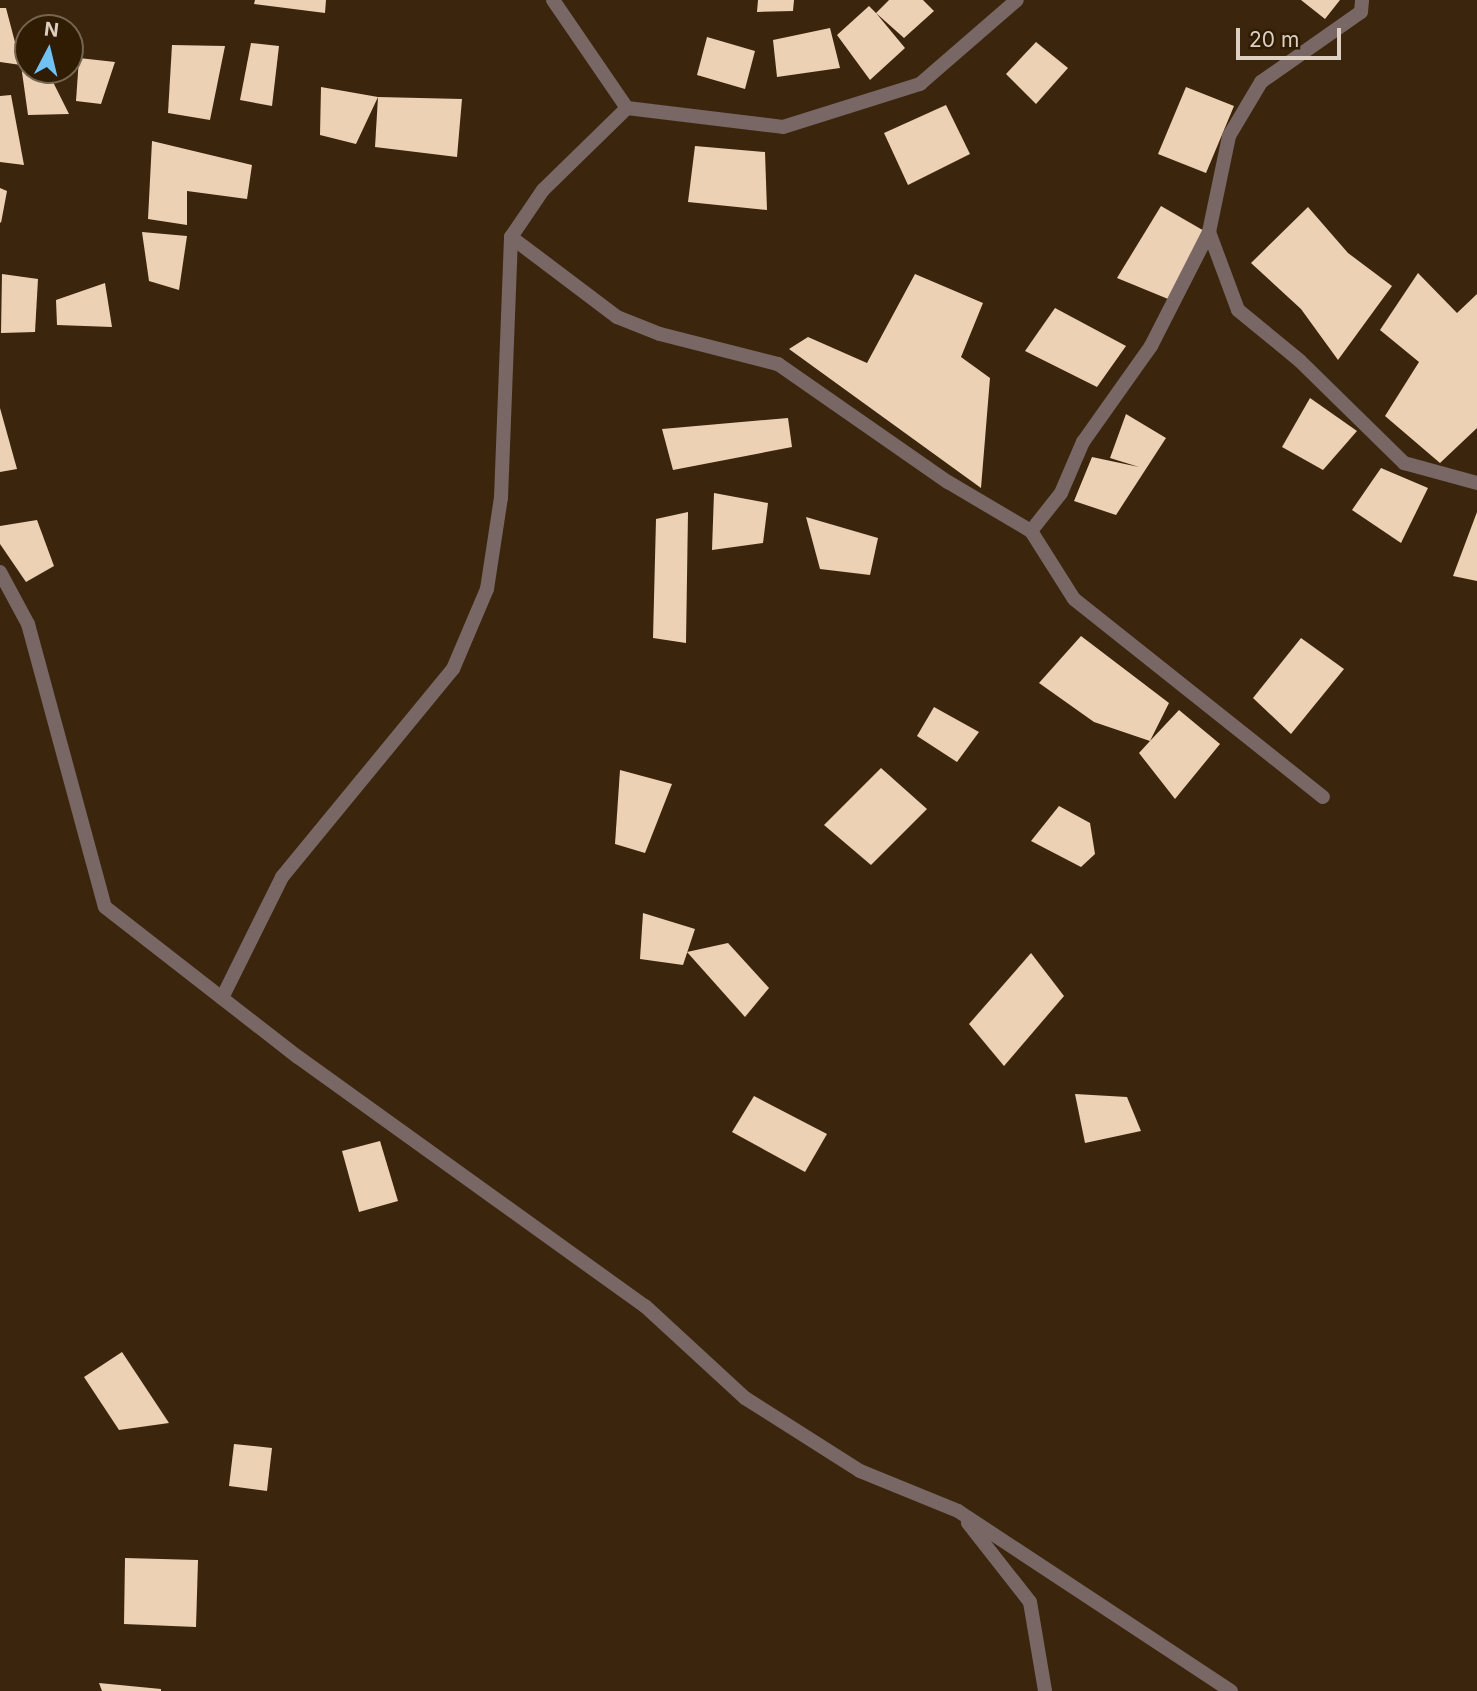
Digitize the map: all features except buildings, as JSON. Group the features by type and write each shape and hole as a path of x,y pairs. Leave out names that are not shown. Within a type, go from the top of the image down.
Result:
{"street":[{"path":"554,0 627,108 783,127 920,84 1017,0"},
{"path":"1031,531 1061,493 1083,442 1151,346 1209,232 1229,136 1261,82 1361,12 1362,0"},
{"path":"222,998 282,877 453,669 487,589 500,498 511,237 544,190 627,108"},
{"path":"1209,232 1238,310 1300,361 1404,463 1477,483"},
{"path":"511,237 617,317 660,334 778,364 948,482 1031,531 1074,599 1323,797"},
{"path":"0,572 28,624 105,907 222,998 645,1306 745,1398 860,1471 958,1511 1231,1691"},
{"path":"958,1511 1030,1602 1045,1691"}]}
